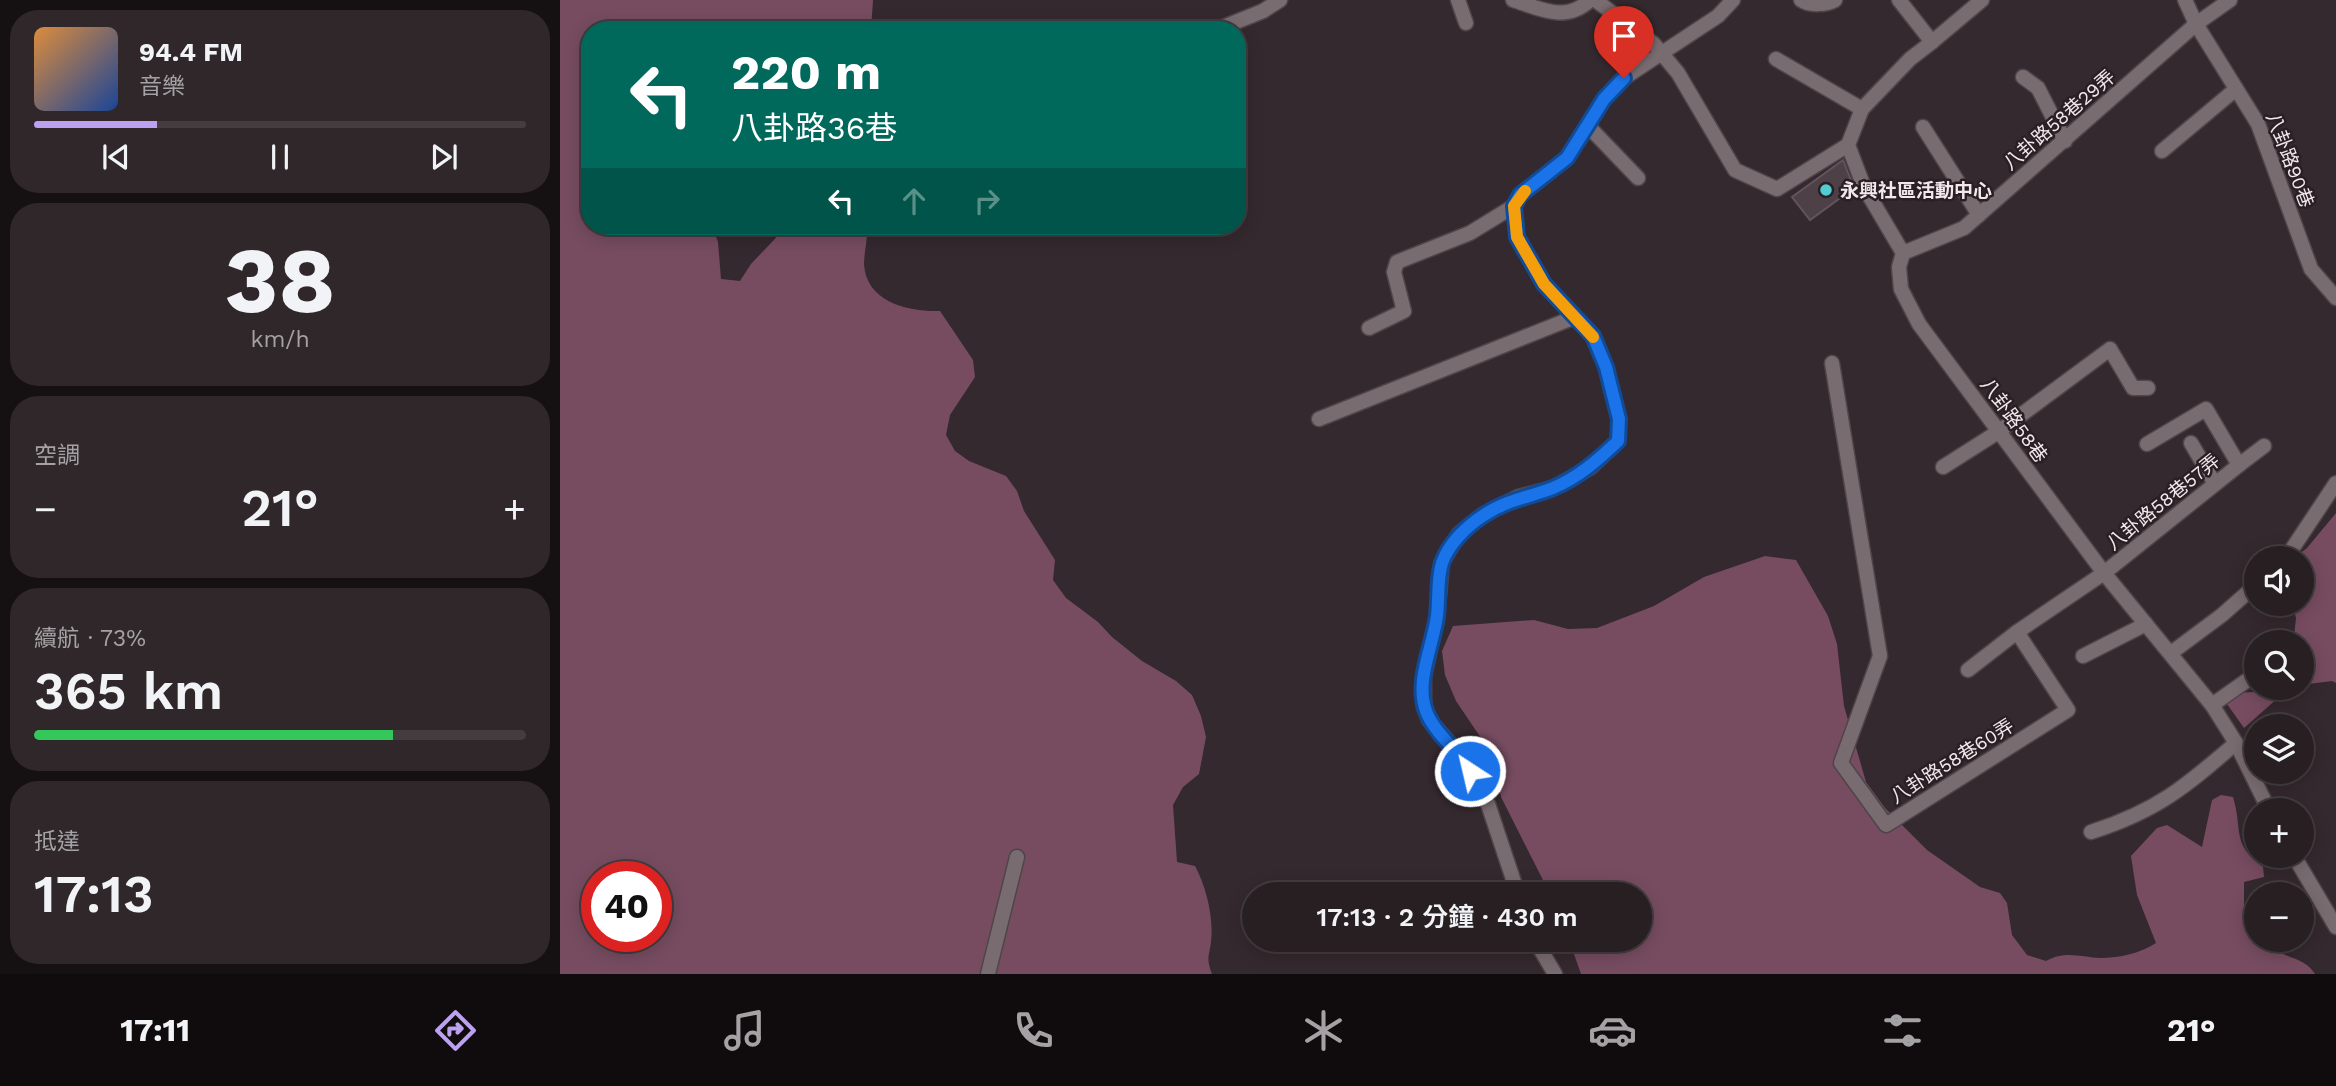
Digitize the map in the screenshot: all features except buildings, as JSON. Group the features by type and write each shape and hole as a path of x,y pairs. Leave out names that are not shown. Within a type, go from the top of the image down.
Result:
{"street":[{"path":"1238,21 1263,11 1280,0"},
{"path":"1458,0 1466,23"},
{"path":"1513,0 1561,15 1580,9 1592,0 1653,43 1678,73 1735,170 1777,189 1848,145 1862,109 1910,59 1982,0"},
{"path":"1370,327 1404,312 1394,272 1397,262 1470,233 1514,206 1520,195 1567,158 1604,99 1624,78 1718,16 1733,0"},
{"path":"1801,0 1806,4 1835,0"},
{"path":"1899,0 1932,43"},
{"name":"八卦路90巷","path":"2185,0 2196,24 2258,124 2311,269 2336,298"},
{"name":"八卦路58巷29弄","path":"1903,253 1964,228 2196,24 2230,0"},
{"path":"1776,59 1862,109"},
{"path":"2023,77 2038,88 2065,141"},
{"path":"2162,151 2236,89"},
{"path":"1588,127 1638,178"},
{"path":"1923,127 1979,215"},
{"path":"1848,145 1864,187 1903,253"},
{"path":"1514,206 1517,237 1544,284 1593,336 1606,367 1619,419 1618,441 1591,467 1553,488 1518,497 1484,514 1459,534 1442,562 1437,617 1424,676 1424,707 1429,720 1460,755 1488,804 1514,882"},
{"name":"八卦路58巷","path":"1903,253 1899,267 1901,289 1919,324 2104,573 2212,705 2236,743 2264,798"},
{"path":"1319,419 1575,317"},
{"path":"1943,467 1998,432 2110,349 2133,388 2148,388"},
{"name":"八卦路58巷60弄","path":"1832,363 1880,656 1841,763 1886,825 2068,710 2017,632"},
{"name":"八卦路58巷57弄","path":"2104,573 2239,465 2206,408 2147,444"},
{"path":"2190,443 2215,484"},
{"path":"2239,465 2264,446"},
{"path":"2294,546 2336,483"},
{"path":"1968,670 2017,632 2104,573"},
{"path":"2171,653 2244,596"},
{"path":"2083,656 2146,624"},
{"path":"2212,705 2244,682"},
{"path":"2091,832 2131,819 2179,792 2236,743"},
{"path":"988,974 1017,857"},
{"path":"2301,868 2336,928"},
{"path":"1542,952 1555,974"}],"shaded area":[{"path":"560,0 873,0 872,21 581,21 581,235 715,235 721,279 740,281 751,264 778,235 867,235 864,264 872,288 880,296 902,307 940,311 973,360 975,377 950,415 946,435 955,451 969,461 1006,476 1055,560 1053,580 1066,598 1142,661 1176,681 1192,695 1201,716 1206,737 1199,774 1183,787 1173,805 1177,862 1195,866 1208,903 1212,933 1209,961 1212,974 560,974"},
{"path":"2336,513 2336,683 2314,683 2314,630 2295,630 2295,616 2314,616 2314,546 2309,546"},
{"path":"1765,556 1796,560 1828,616 1837,644 1844,706 1866,782 1885,808 1927,850 1980,887 2000,893 2007,903 2012,935 2027,955 2046,961 2066,955 2108,958 2137,952 2156,943 2137,895 2131,856 2157,828 2167,825 2202,847 2212,800 2221,795 2233,797 2244,847 2244,868 2263,868 2264,877 2244,882 2244,952 2279,952 2304,963 2315,974 1581,974 1573,952 1652,952 1652,882 1544,882 1501,797 1496,771 1485,744 1456,701 1445,675 1442,651 1453,626 1534,620 1568,629 1597,628 1654,606 1704,577"},
{"path":"2244,692 2244,700 2276,700 2260,714 2244,714 2244,728 2227,704 2225,693"}],"slow traffic":[{"path":"1525,191 1514,206 1517,237 1544,284 1593,337"}],"place":[{"name":"永興社區活動中心","path":"1826,190"}],"route":[{"path":"1470,771 1460,755 1429,720 1424,707 1424,676 1437,617 1442,562 1459,534 1484,514 1518,497 1553,488 1591,467 1618,441 1619,419 1606,367 1593,336 1544,284 1517,237 1514,206 1520,195 1567,158 1604,99 1624,78"}]}
